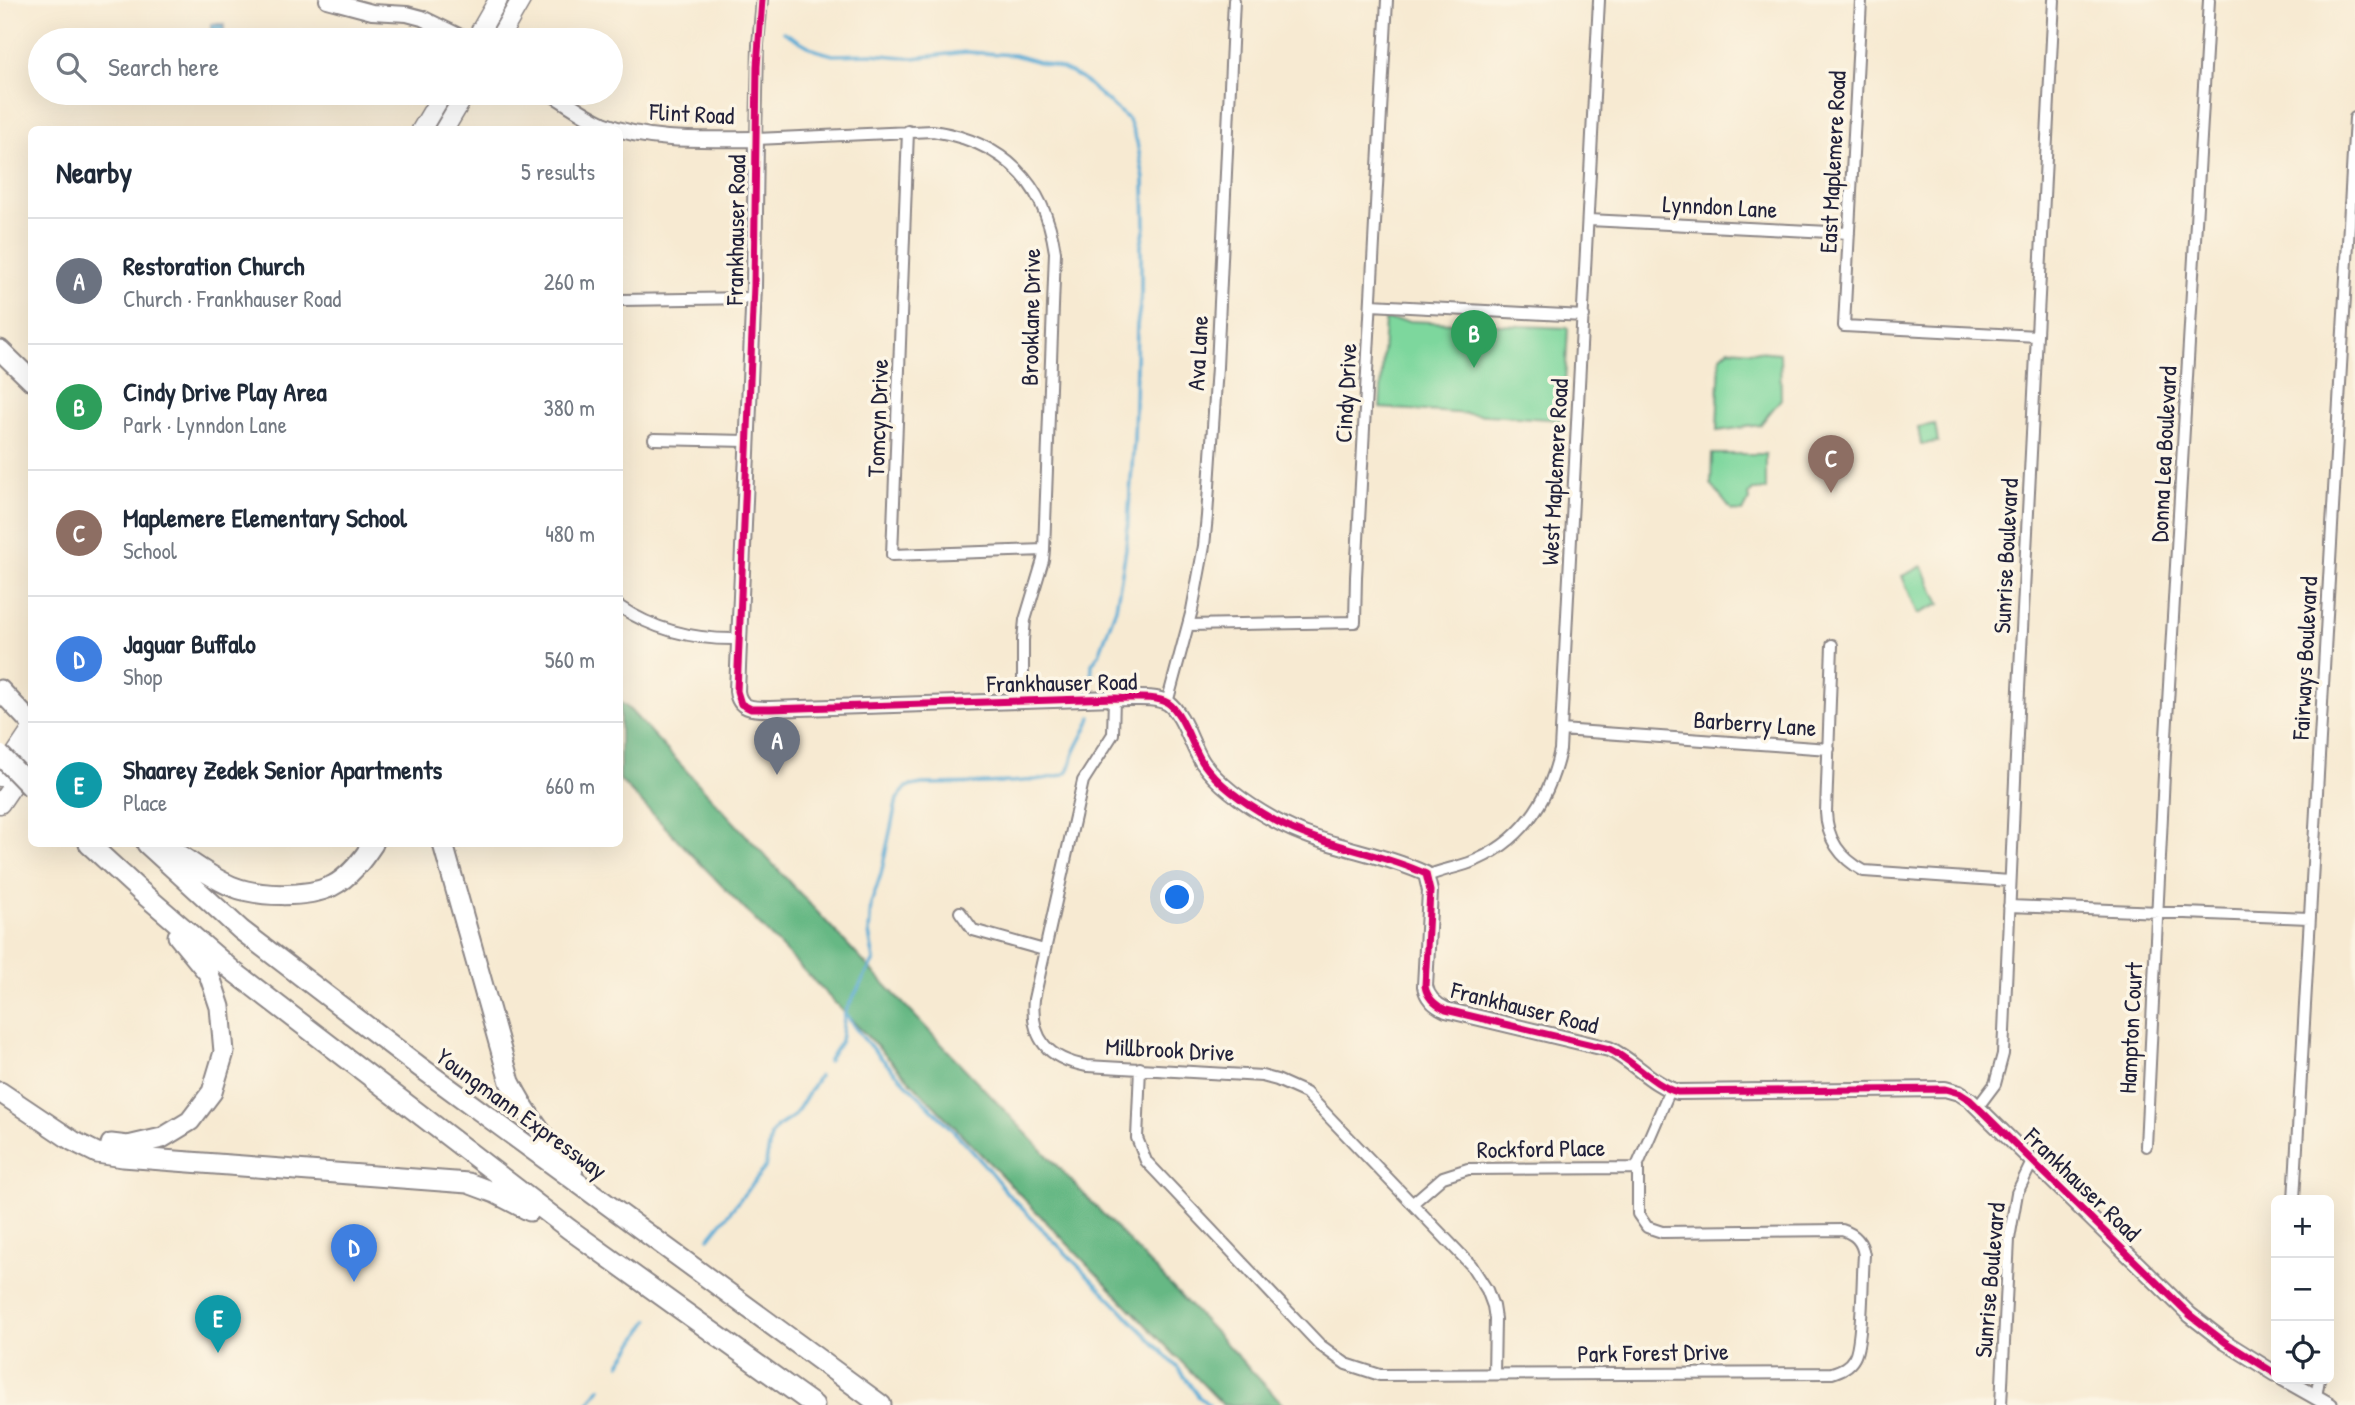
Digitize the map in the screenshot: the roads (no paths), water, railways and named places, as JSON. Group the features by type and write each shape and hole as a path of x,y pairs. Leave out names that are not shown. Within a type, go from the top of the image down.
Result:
{"highway":[{"path":"0,337 28,362"},
{"path":"0,350 28,377"},
{"path":"5,696 28,722"},
{"path":"0,755 28,784"},
{"path":"92,847 233,971 569,1229 814,1405"},
{"name":"Youngmann Expressway","path":"150,847 241,930 420,1067 881,1405"},
{"path":"166,847 203,872 230,886 247,891 297,895 333,886 359,865 371,847"},
{"path":"444,847 510,1082 522,1105 558,1154 616,1212"},
{"path":"0,1079 79,1132 116,1146 142,1144 162,1138 190,1121 212,1091 224,1052 219,1007 209,974 139,890"},
{"path":"0,1092 73,1141 97,1153 468,1184 495,1193 569,1229"}],"main road":[{"path":"482,28 498,0"},
{"path":"505,28 522,0"},
{"path":"423,126 436,105"},
{"path":"446,126 459,105"},
{"path":"0,777 28,733"},
{"path":"0,804 28,763"}],"street":[{"path":"327,0 372,12 407,14 442,28"},
{"name":"Frankhauser Road","path":"762,0 758,55 754,298 737,695 741,704 751,709 1114,698 1157,699 1167,703 1175,711 1205,765 1228,788 1255,808 1275,821 1313,838 1427,876 1430,891 1425,986 1434,1003 1446,1010 1609,1049 1622,1055 1670,1090 1945,1089 1962,1094 2190,1315 2225,1342 2271,1371"},
{"name":"Ava Lane","path":"1167,703 1188,625 1204,547 1211,465 1234,0"},
{"name":"Cindy Drive","path":"1188,625 1355,622 1387,0"},
{"name":"West Maplemere Road","path":"1427,876 1486,855 1514,836 1540,806 1555,769 1561,730 1600,0"},
{"name":"East Maplemere Road","path":"1861,0 1844,326 2037,337"},
{"name":"Sunrise Boulevard","path":"1978,1108 1995,1084 2003,1054 2054,0"},
{"name":"Donna Lea Boulevard","path":"2157,911 2209,0"},
{"name":"Flint Road","path":"571,105 609,126"},
{"name":"Fairways Boulevard","path":"2294,1195 2355,118"},
{"name":"Flint Road","path":"623,131 674,138 756,139"},
{"name":"Brooklane Drive","path":"756,139 908,131 956,134 990,148 1005,158 1030,184 1047,217 1055,253 1044,550 1025,620 1023,702"},
{"name":"Tomcyn Drive","path":"908,131 892,555 1044,550"},
{"name":"Lynndon Lane","path":"1589,220 1849,233"},
{"path":"623,300 754,298"},
{"path":"1371,305 1584,316"},
{"path":"654,439 747,441"},
{"path":"623,609 671,632 695,638 739,639"},
{"path":"1829,749 1832,645"},
{"name":"Millbrook Drive","path":"1114,698 1113,734 1083,781 1044,950 1032,1012 1042,1043 1070,1063 1262,1076 1306,1093 1471,1265 1487,1290 1495,1319 1494,1374"},
{"name":"Barberry Lane","path":"1561,730 1829,749 1826,819 1832,842 1848,862 1864,871 2010,881"},
{"path":"2009,906 2309,918"},
{"name":"Hampton Court","path":"2146,1146 2157,911"},
{"path":"960,912 973,930 1044,950"},
{"name":"Park Forest Drive","path":"1140,1068 1137,1138 1146,1161 1320,1345 1346,1364 1380,1375 1832,1373 1841,1370 1855,1357 1859,1349 1864,1255 1861,1243 1856,1237 1842,1230 1655,1231 1641,1222 1638,1214 1638,1168 1670,1090"},
{"name":"Sunrise Boulevard","path":"2001,1405 2009,1239 2017,1193 2032,1162"},
{"name":"Rockford Place","path":"1413,1203 1443,1177 1468,1169 1638,1168"},
{"path":"2293,1384 2330,1405"},
{"path":"2316,1397 2318,1384"}],"water":[{"path":"211,24 224,24 224,28 211,28"}],"waterway":[{"path":"784,32 815,50 833,55 872,54 913,58 966,52 1014,55 1060,68 1081,78 1129,120 1137,142 1144,179 1145,227 1141,245 1134,439 1126,549 1116,608 1099,654 1092,664 1091,683"},
{"path":"828,1061 841,1041 845,1012 874,960 869,933 871,904 881,874 897,799 907,787 922,784 1023,781 1059,776 1069,770 1091,717"},
{"path":"845,1012 856,1030 878,1055 969,1148 1007,1193 1178,1368 1198,1396 1209,1405"},
{"path":"709,1238 765,1168 771,1136 777,1127 794,1116 819,1076"},
{"path":"620,1364 649,1320"},
{"path":"588,1405 600,1388"}],"place":[{"name":"Cindy Drive Play Area","path":"1474,368"},
{"name":"Maplemere Elementary School","path":"1831,493"},
{"name":"Restoration Church","path":"777,775"},
{"name":"Jaguar Buffalo","path":"354,1282"},
{"name":"Shaarey Zedek Senior Apartments","path":"218,1353"}]}
